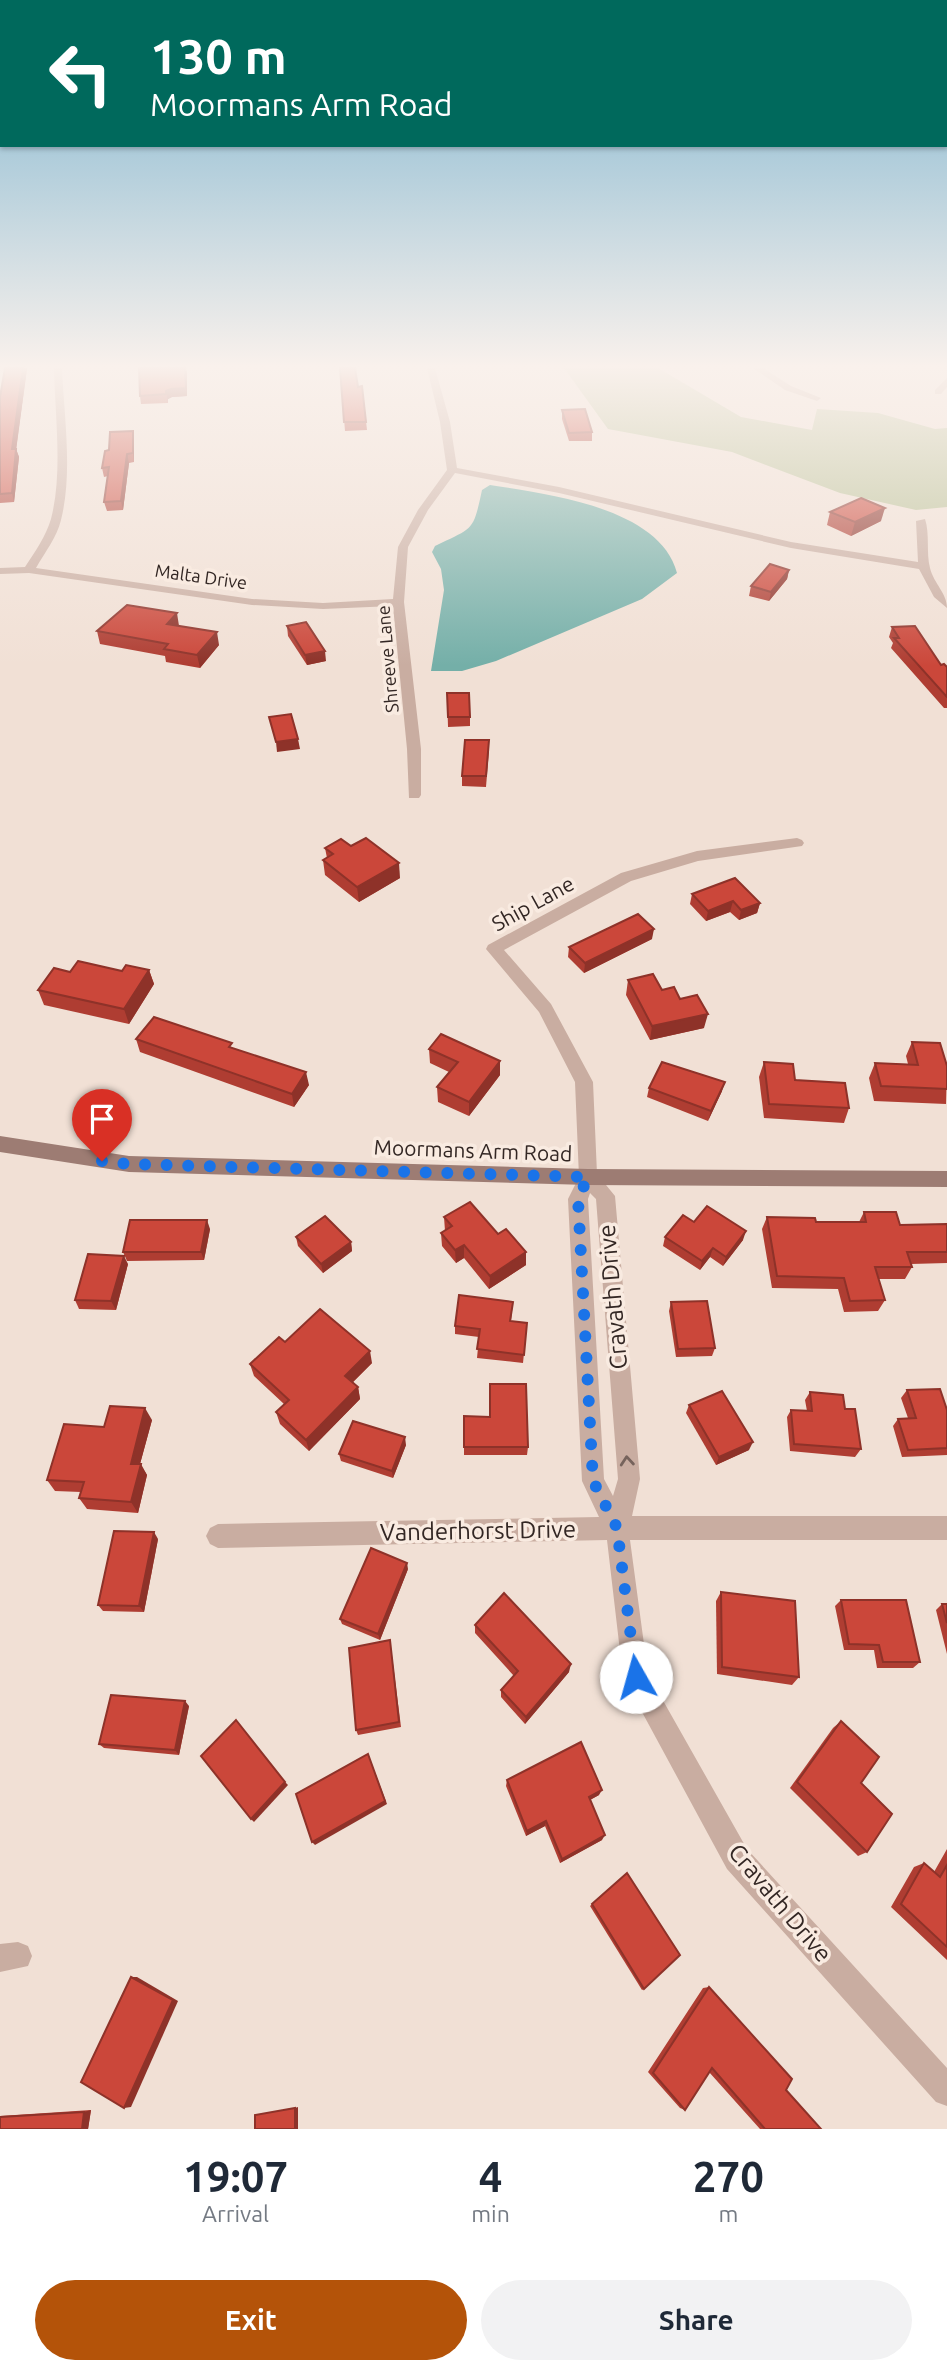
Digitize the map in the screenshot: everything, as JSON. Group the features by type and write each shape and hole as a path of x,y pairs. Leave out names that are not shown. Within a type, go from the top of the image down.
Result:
{"street":[{"path":"29,570 50,537 56,519 61,467"},
{"path":"452,470 559,489 791,545 922,566"},
{"name":"Shreeve Lane","path":"414,795 414,749 398,602 403,547 423,510 452,470"},
{"path":"921,521 922,566 934,591 947,605"},
{"name":"Malta Drive","path":"0,571 29,570 252,602 323,606 398,602"},
{"name":"Ship Lane","path":"588,1177 584,1082 545,1008 494,949 626,877 697,856 797,843"},
{"name":"Moormans Arm Road","path":"0,1144 129,1164 588,1177 947,1179"},
{"name":"Cravath Drive","path":"617,1528 629,1479 605,1196 588,1177 578,1199 593,1481 617,1528 636,1677 737,1859 947,2091"},
{"name":"Vanderhorst Drive","path":"218,1536 617,1528 947,1528"}],"green space":[{"path":"772,467 947,467 947,507 916,510 840,493"}],"water":[{"path":"490,485 569,499 625,519 648,533 666,551 677,573 642,599 496,661 462,671 431,671 444,590 441,569 432,552 435,546 470,527 482,490"}],"building":[{"path":"0,467 14,467 12,493 0,494"},
{"path":"109,467 125,467 121,501 104,502"},
{"path":"861,498 885,508 855,522 830,512"},
{"path":"770,564 789,570 771,592 751,586"},
{"path":"127,605 177,613 167,624 217,632 197,655 164,649 168,644 97,631"},
{"path":"306,622 325,651 305,655 287,626"},
{"path":"915,626 941,665 947,667 947,697 894,638 899,638 892,627"},
{"path":"447,693 469,693 470,717 448,717"},
{"path":"291,714 298,739 276,742 269,717"},
{"path":"465,740 489,740 486,776 462,776"},
{"path":"366,838 399,863 357,887 323,860 333,854 325,848 341,839 351,846"},
{"path":"735,878 760,903 741,910 733,901 708,911 692,894"},
{"path":"638,914 654,929 585,963 569,947"},
{"path":"78,961 122,971 126,965 149,970 124,1009 38,990 54,968 70,972"},
{"path":"653,974 662,990 674,987 680,999 697,995 708,1014 652,1026 628,980"},
{"path":"154,1017 232,1043 229,1047 306,1072 292,1094 136,1039"},
{"path":"441,1034 500,1061 469,1102 437,1087 458,1062 429,1049"},
{"path":"912,1042 940,1043 947,1066 947,1089 881,1086 875,1063 918,1065"},
{"path":"662,1062 725,1082 711,1111 649,1088"},
{"path":"764,1062 793,1064 795,1080 845,1083 849,1108 769,1104"},
{"path":"470,1202 498,1234 506,1229 526,1252 490,1276 464,1245 455,1250 441,1233 452,1226 444,1217"},
{"path":"707,1206 746,1231 726,1257 713,1248 702,1261 665,1237 683,1215 694,1222"},
{"path":"864,1212 896,1212 900,1225 947,1224 947,1252 907,1252 912,1267 875,1267 885,1300 850,1301 844,1278 777,1276 767,1217 815,1218 816,1222 866,1222"},
{"path":"325,1216 351,1242 321,1264 296,1237"},
{"path":"130,1220 207,1220 201,1252 123,1252"},
{"path":"88,1254 124,1256 111,1301 75,1300"},
{"path":"459,1295 513,1302 510,1321 527,1323 524,1355 477,1349 480,1329 455,1326"},
{"path":"707,1301 715,1348 678,1349 671,1302"},
{"path":"320,1309 370,1351 345,1376 358,1387 306,1440 276,1412 289,1400 250,1364 279,1337 285,1342"},
{"path":"490,1384 526,1384 528,1447 464,1447 464,1416 490,1417"},
{"path":"940,1389 947,1410 947,1448 908,1450 898,1419 916,1418 907,1390"},
{"path":"722,1391 753,1442 719,1457 689,1405"},
{"path":"810,1392 843,1395 845,1409 855,1409 861,1449 794,1444 791,1410 812,1411"},
{"path":"110,1406 145,1408 131,1464 141,1464 131,1502 79,1498 84,1482 47,1480 64,1424 104,1427"},
{"path":"353,1421 405,1437 392,1471 339,1454"},
{"path":"114,1531 154,1532 139,1606 98,1605"},
{"path":"371,1548 407,1563 378,1634 340,1619"},
{"path":"721,1592 795,1601 799,1677 722,1667"},
{"path":"504,1593 571,1664 526,1717 501,1690 518,1671 475,1625"},
{"path":"841,1600 906,1600 920,1662 883,1662 879,1645 849,1644"},
{"path":"942,1604 947,1604 947,1623"},
{"path":"390,1640 399,1722 356,1730 349,1648"},
{"path":"111,1695 185,1701 175,1750 99,1744"},
{"path":"236,1720 285,1782 251,1819 201,1756"},
{"path":"841,1721 879,1757 861,1783 892,1814 867,1852 797,1782"},
{"path":"581,1742 602,1790 589,1797 605,1835 562,1859 546,1821 527,1831 507,1780"},
{"path":"368,1754 385,1801 312,1842 296,1794"},
{"path":"924,1863 940,1877 947,1865 947,1947 901,1904"},
{"path":"627,1873 680,1955 644,1989 592,1904"},
{"path":"131,1977 173,2000 124,2108 81,2082"},
{"path":"709,1987 792,2079 786,2090 821,2129 765,2129 712,2068 685,2110 653,2073"},
{"path":"295,2108 295,2129 255,2129 255,2115"},
{"path":"84,2112 82,2129 0,2129 0,2117"}],"route":[{"path":"102,1161 129,1164 588,1177 578,1199 593,1481 617,1528 636,1677"}]}
